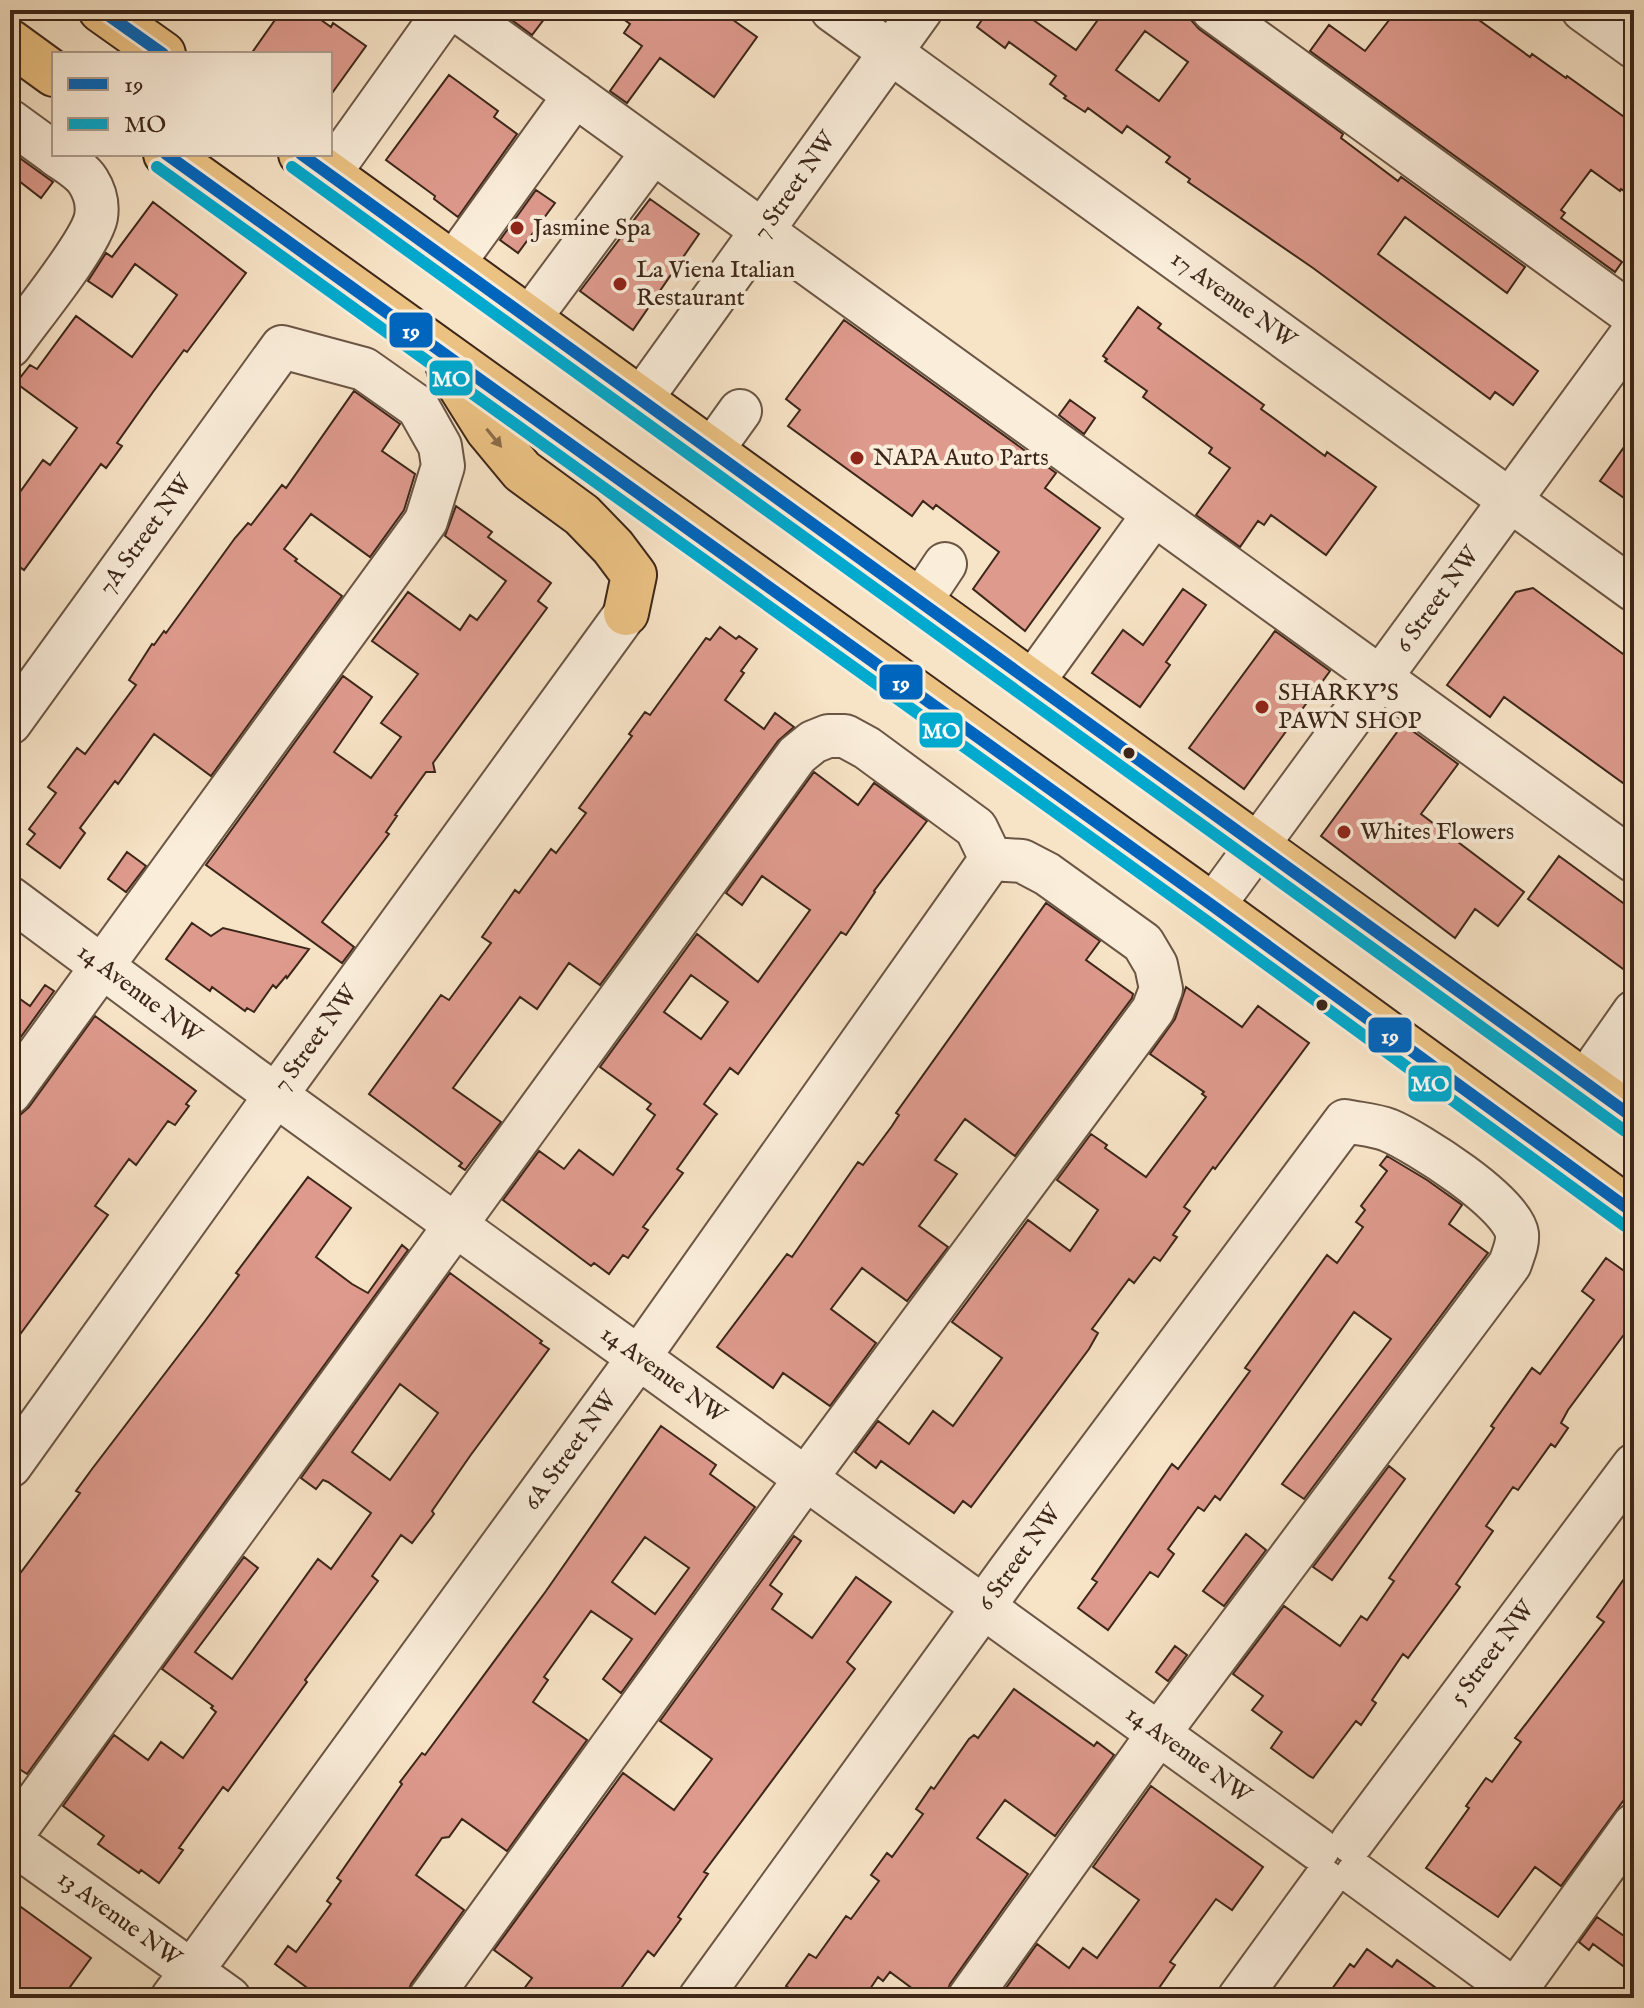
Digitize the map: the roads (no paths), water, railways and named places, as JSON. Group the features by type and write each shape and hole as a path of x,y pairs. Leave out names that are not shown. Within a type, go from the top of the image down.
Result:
{"highway":[{"path":"101,10 160,52"},
{"path":"10,42 52,73"},
{"path":"169,156 1213,906 1634,1213"},
{"path":"315,164 1257,845 1621,1086"},
{"path":"437,349 488,430 522,471 582,515 613,547 634,575 626,613"}],"street":[{"path":"332,144 446,10"},
{"path":"457,10 1634,861"},
{"name":"17 Avenue NW","path":"832,10 1634,590"},
{"name":"7 Street NW","path":"641,399 921,10"},
{"path":"1213,10 1634,316"},
{"path":"1583,10 1634,47"},
{"path":"453,264 575,95"},
{"path":"10,121 52,152"},
{"path":"529,319 653,152"},
{"path":"10,346 88,237 96,216 96,204 89,183 57,156"},
{"name":"6 Street NW","path":"1213,906 1634,331"},
{"name":"7A Street NW","path":"10,723 282,347 364,369 418,407 440,446 443,466 426,521 101,966"},
{"path":"712,450 740,411"},
{"path":"1032,683 1154,514"},
{"path":"919,603 945,564"},
{"name":"7 Street NW","path":"10,1466 626,613"},
{"path":"10,1840 797,755 813,742 828,736 845,736 867,748 976,828 991,859 1022,861 1047,874 1143,943 1156,965 1161,989 1153,1010 806,1478 430,1998"},
{"name":"6A Street NW","path":"182,1985 639,1357 991,859"},
{"name":"14 Avenue NW","path":"10,898 276,1095 1338,1862 1517,1996"},
{"path":"10,1093 101,966"},
{"path":"1621,1086 1634,1012"},
{"name":"6 Street NW","path":"700,1998 984,1606 1345,1121 1386,1129 1430,1151 1486,1194 1507,1215 1517,1231 1510,1264 1159,1733"},
{"name":"5 Street NW","path":"1239,1998 1634,1465"},
{"path":"969,1998 1159,1733"},
{"path":"1517,1996 1634,1825"},
{"name":"13 Avenue NW","path":"10,1840 182,1985 229,1998"}],"place":[{"name":"Jasmine Spa","path":"517,228"},
{"name":"La Viena Italian Restaurant","path":"620,284"},
{"name":"NAPA Auto Parts","path":"857,458"},
{"name":"SHARKY’S PAWN SHOP","path":"1262,707"},
{"name":"Whites Flowers","path":"1344,832"}]}
